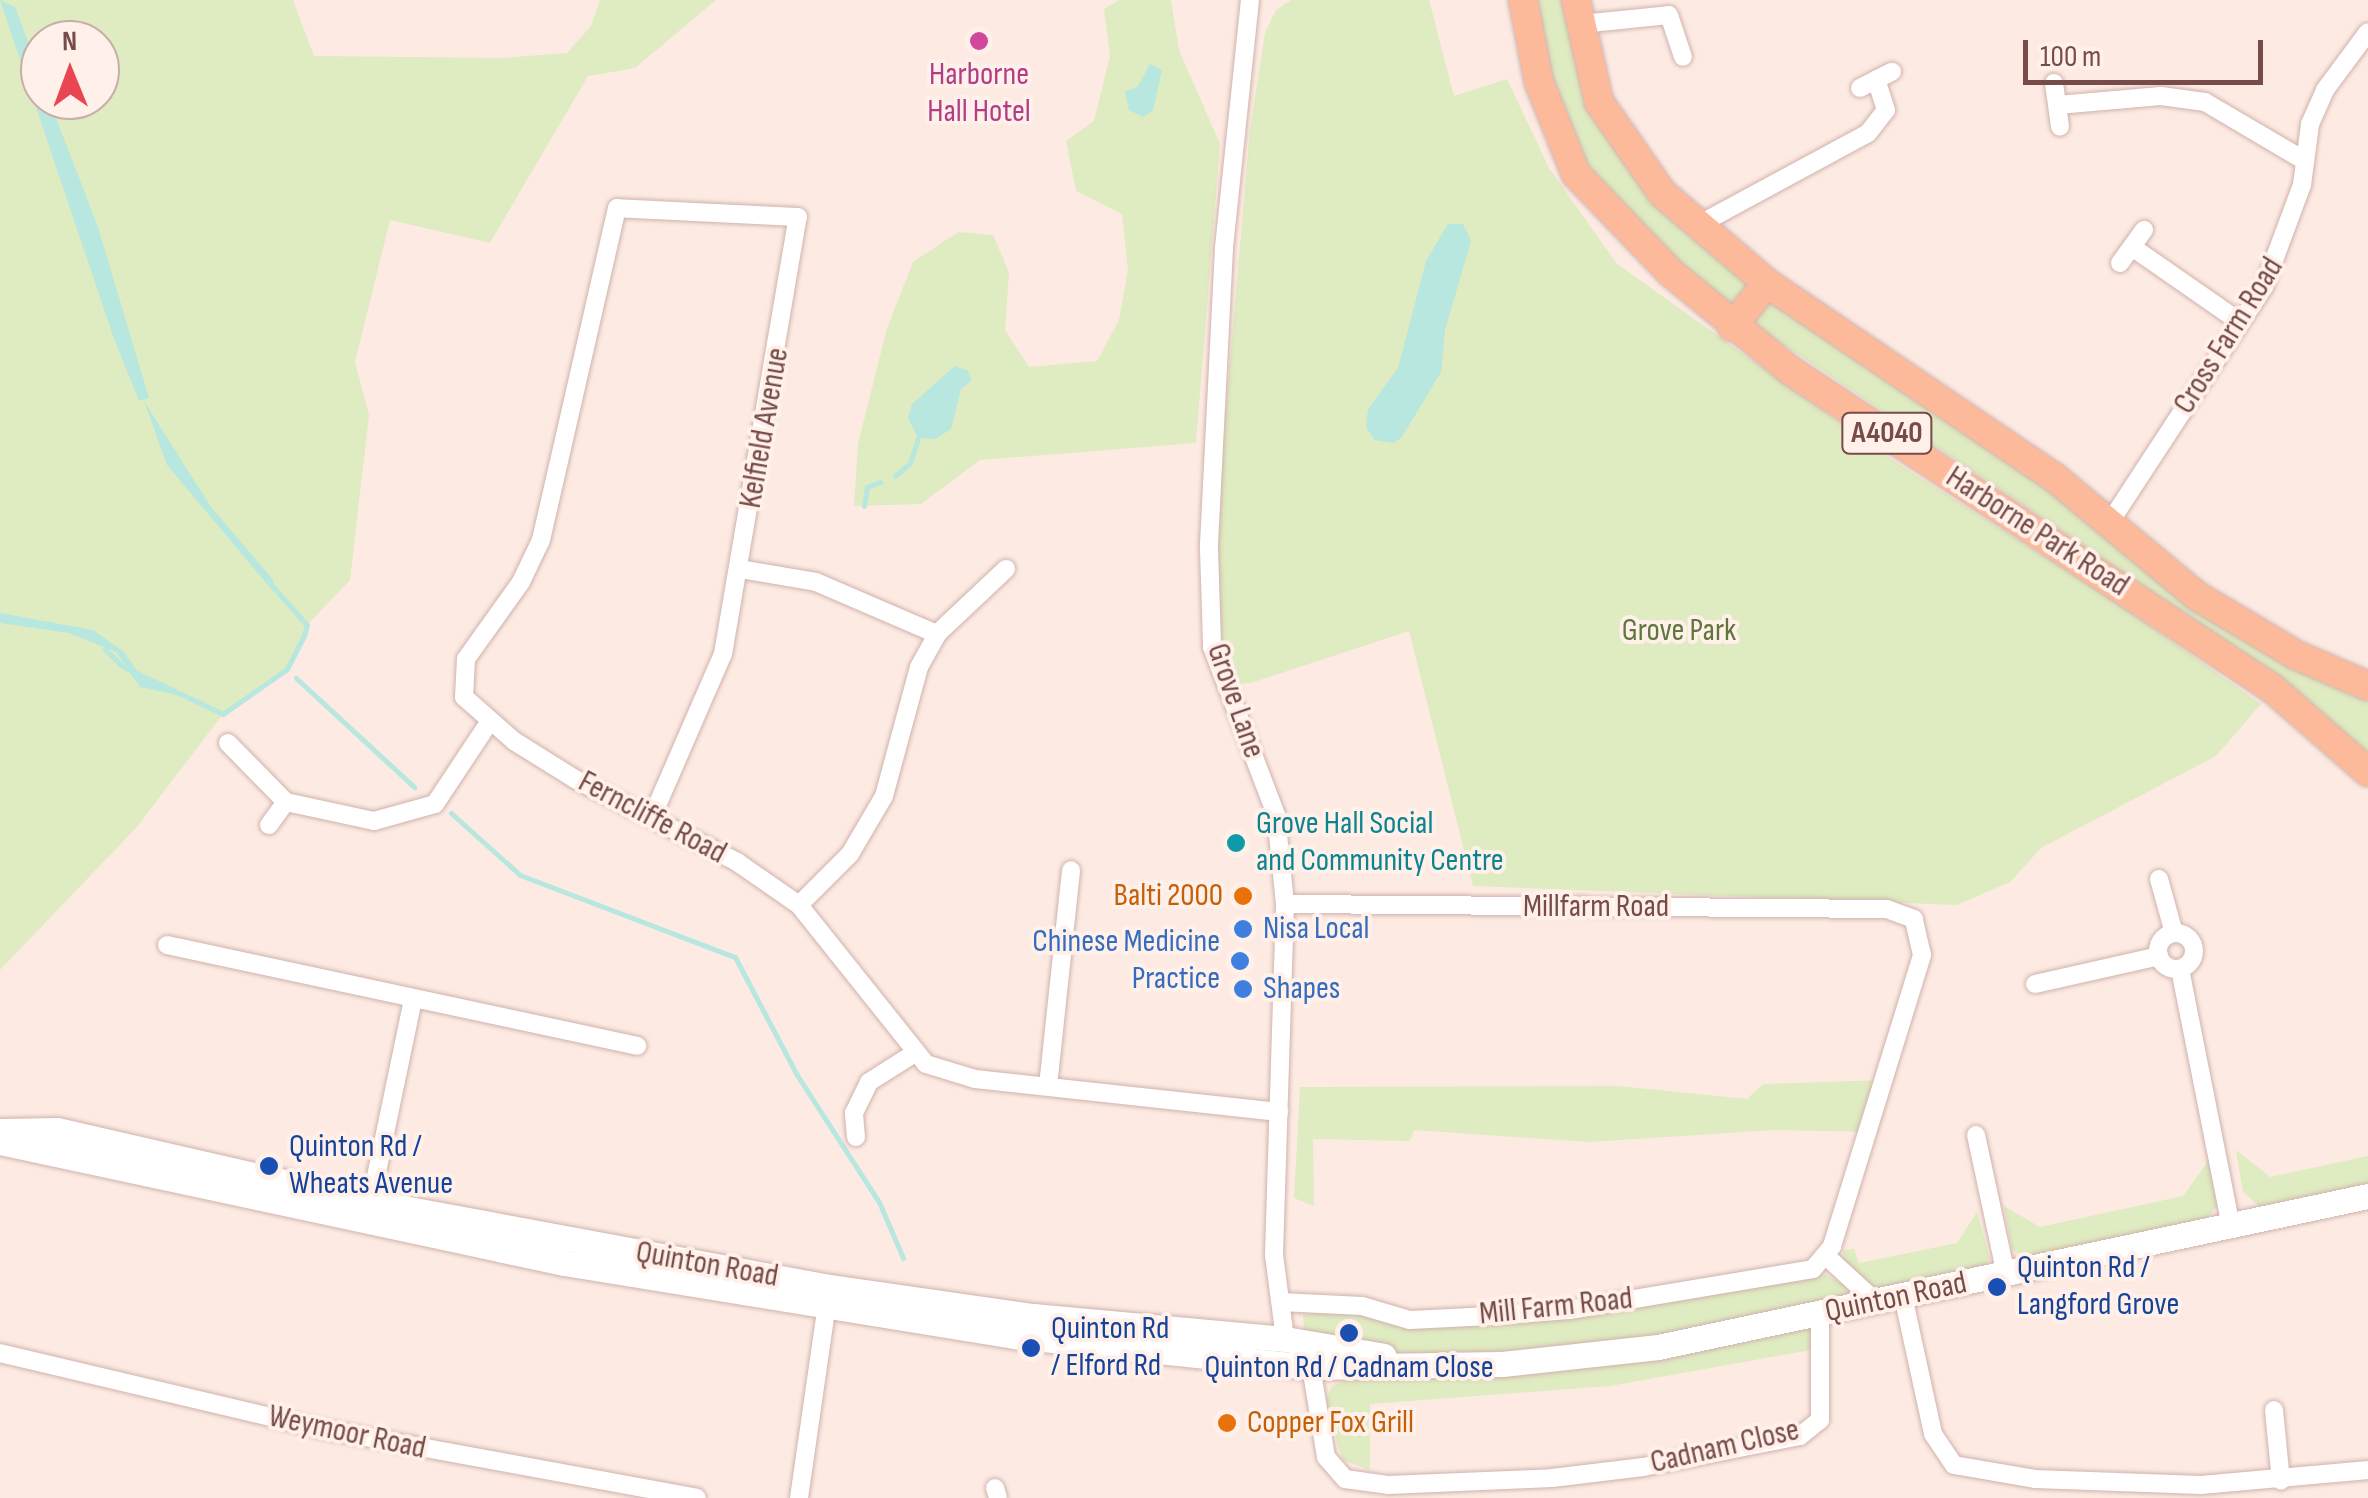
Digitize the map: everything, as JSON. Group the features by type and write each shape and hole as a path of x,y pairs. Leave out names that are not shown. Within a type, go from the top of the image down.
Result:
{"main road":[{"name":"Harborne Park Road","path":"1522,0 1539,82 1576,174 1732,327 2273,689 2368,772"},
{"name":"Harborne Park Road","path":"1578,12 1600,102 1623,142 1662,193 1767,283 2110,522 2196,596 2296,655 2368,686"},
{"path":"1732,327 1767,283"}],"street":[{"name":"Grove Lane","path":"1250,0 1212,424 1212,647 1276,815 1285,904 1274,1255 1280,1302 1268,1347"},
{"path":"1578,12 1670,8 1683,57"},
{"name":"Cross Farm Road","path":"2110,522 2283,250 2305,162 2310,124 2325,90 2368,32"},
{"path":"1700,224 1868,134 1886,110 1876,80"},
{"path":"2054,83 2060,127"},
{"path":"2058,105 2161,96 2206,102 2305,162"},
{"name":"Kelfield Avenue","path":"488,724 464,696 466,659 541,540 612,220 618,208 798,217 740,570 711,693 652,817"},
{"path":"2120,263 2144,230"},
{"path":"2132,247 2240,322"},
{"path":"799,905 850,854 884,796 920,667 937,634 1006,569"},
{"path":"740,570 816,582 937,634"},
{"path":"228,743 286,802 374,821 406,817 435,804 488,724"},
{"name":"Ferncliffe Road","path":"488,724 737,862 799,905 926,1064 975,1079 1279,1112"},
{"path":"270,825 286,802"},
{"path":"1048,1086 1071,870"},
{"path":"2159,880 2174,934 2194,946 2192,961 2180,970"},
{"name":"Millfarm Road","path":"1285,904 1906,913 1920,932 1922,954 1827,1258"},
{"path":"2159,956 2163,939 2174,934"},
{"path":"168,945 637,1046"},
{"path":"2035,984 2159,956 2180,970 2231,1226"},
{"path":"368,1214 414,999"},
{"path":"849,1125 870,1082 914,1053"},
{"name":"Quinton Road","path":"0,1131 57,1130 368,1214"},
{"path":"1976,1135 2006,1275"},
{"name":"Quinton Road","path":"0,1142 828,1298 1033,1316 1268,1347 1319,1359 1420,1366 1582,1358 1820,1315 2368,1196"},
{"path":"1827,1258 1875,1301"},
{"name":"Mill Farm Road","path":"1280,1302 1362,1306 1410,1320 1570,1310 1813,1269 1827,1258"},
{"path":"1903,1296 1933,1434 1954,1465 2034,1480 2280,1481 2368,1470"},
{"path":"799,1498 828,1298"},
{"name":"Cadnam Close","path":"1319,1359 1326,1457 1344,1479 1388,1485 1552,1478 1644,1468 1800,1436 1820,1420 1820,1315"},
{"name":"Quinton Road","path":"1268,1347 1319,1359"},
{"name":"Weymoor Road","path":"0,1353 340,1432 697,1498"},
{"path":"2274,1410 2280,1481"}],"green space":[{"path":"0,0 293,0 314,56 502,58 567,53 591,26 600,0 716,0 635,68 588,76 490,243 390,220 355,362 369,415 350,580 307,625 287,669 223,714 136,828 0,970"},
{"path":"1119,0 1171,0 1179,50 1220,144 1196,443 980,460 921,504 854,506 858,444 887,328 913,262 958,232 993,235 1009,272 1005,330 1029,367 1097,361 1119,320 1128,270 1122,214 1076,191 1066,141 1094,121 1110,56 1104,9"},
{"name":"Grove Park","path":"1291,0 1429,0 1454,96 1507,79 1549,168 1617,264 1900,465 2109,597 2261,704 2216,756 2041,848 2010,882 1957,905 1473,886 1409,631 1251,683 1237,684 1220,649 1217,513 1250,130 1265,33 1276,10"},
{"path":"1533,0 1569,0 1591,101 1781,301 2079,512 2368,693 2368,758 2068,535 1730,309 1657,248 1587,169 1544,63"},
{"path":"1885,1080 1867,1132 1774,1130 1589,1142 1414,1130 1410,1141 1313,1139 1314,1206 1294,1198 1300,1087 1618,1086 1747,1099 1763,1084"},
{"path":"2236,1150 2270,1177 2368,1156 2368,1187 2262,1209 2243,1192"},
{"path":"2209,1160 2218,1205 2204,1222 2031,1259 2012,1250 2004,1206 2040,1227 2183,1196"},
{"path":"1977,1212 1990,1259 1983,1271 1877,1293 1842,1263 1843,1250 1854,1249 1859,1263 1957,1243"},
{"path":"1823,1273 1852,1289 1854,1299 1576,1351 1399,1353 1304,1331 1303,1314 1617,1308"},
{"path":"1812,1329 1811,1350 1610,1386 1370,1404 1370,1470 1343,1460 1324,1404 1332,1386 1348,1380"}],"water":[{"path":"0,0 15,7 20,20 20,59"},
{"path":"1150,64 1162,70 1153,110 1143,117 1129,110 1125,92 1138,86"},
{"path":"40,120 57,120 98,227 149,398 139,401 113,336"},
{"path":"1448,224 1463,224 1471,241 1445,330 1441,372 1402,437 1394,443 1374,440 1366,426 1368,409 1398,368 1426,261"},
{"path":"955,366 968,371 971,381 961,389 951,429 935,439 918,438 908,418 912,404"},
{"path":"144,401 211,507 274,581 268,585 167,465"},
{"path":"0,613 93,630 124,652 143,680 174,688 178,695 140,687 116,652 69,633 0,623"}],"waterway":[{"path":"895,476 910,463 918,438"},
{"path":"864,506 867,487 880,482"},
{"path":"205,506 221,524"},
{"path":"105,649 122,666 223,714 287,669 304,635 307,625 266,579"},
{"path":"296,678 414,787"},
{"path":"451,813 520,875 735,957 797,1075 879,1202 903,1258"}],"place":[{"name":"Harborne Hall Hotel","path":"979,41"},
{"name":"Grove Hall Social and Community Centre","path":"1236,843"},
{"name":"Balti 2000","path":"1243,896"},
{"name":"Nisa Local","path":"1243,929"},
{"name":"Chinese Medicine Practice","path":"1240,961"},
{"name":"Shapes","path":"1243,989"},
{"name":"Quinton Rd / Wheats Avenue","path":"269,1166"},
{"name":"Quinton Rd / Langford Grove","path":"1997,1287"},
{"name":"Quinton Rd / Cadnam Close","path":"1349,1333"},
{"name":"Quinton Rd / Elford Rd","path":"1031,1348"},
{"name":"Copper Fox Grill","path":"1227,1423"}]}
